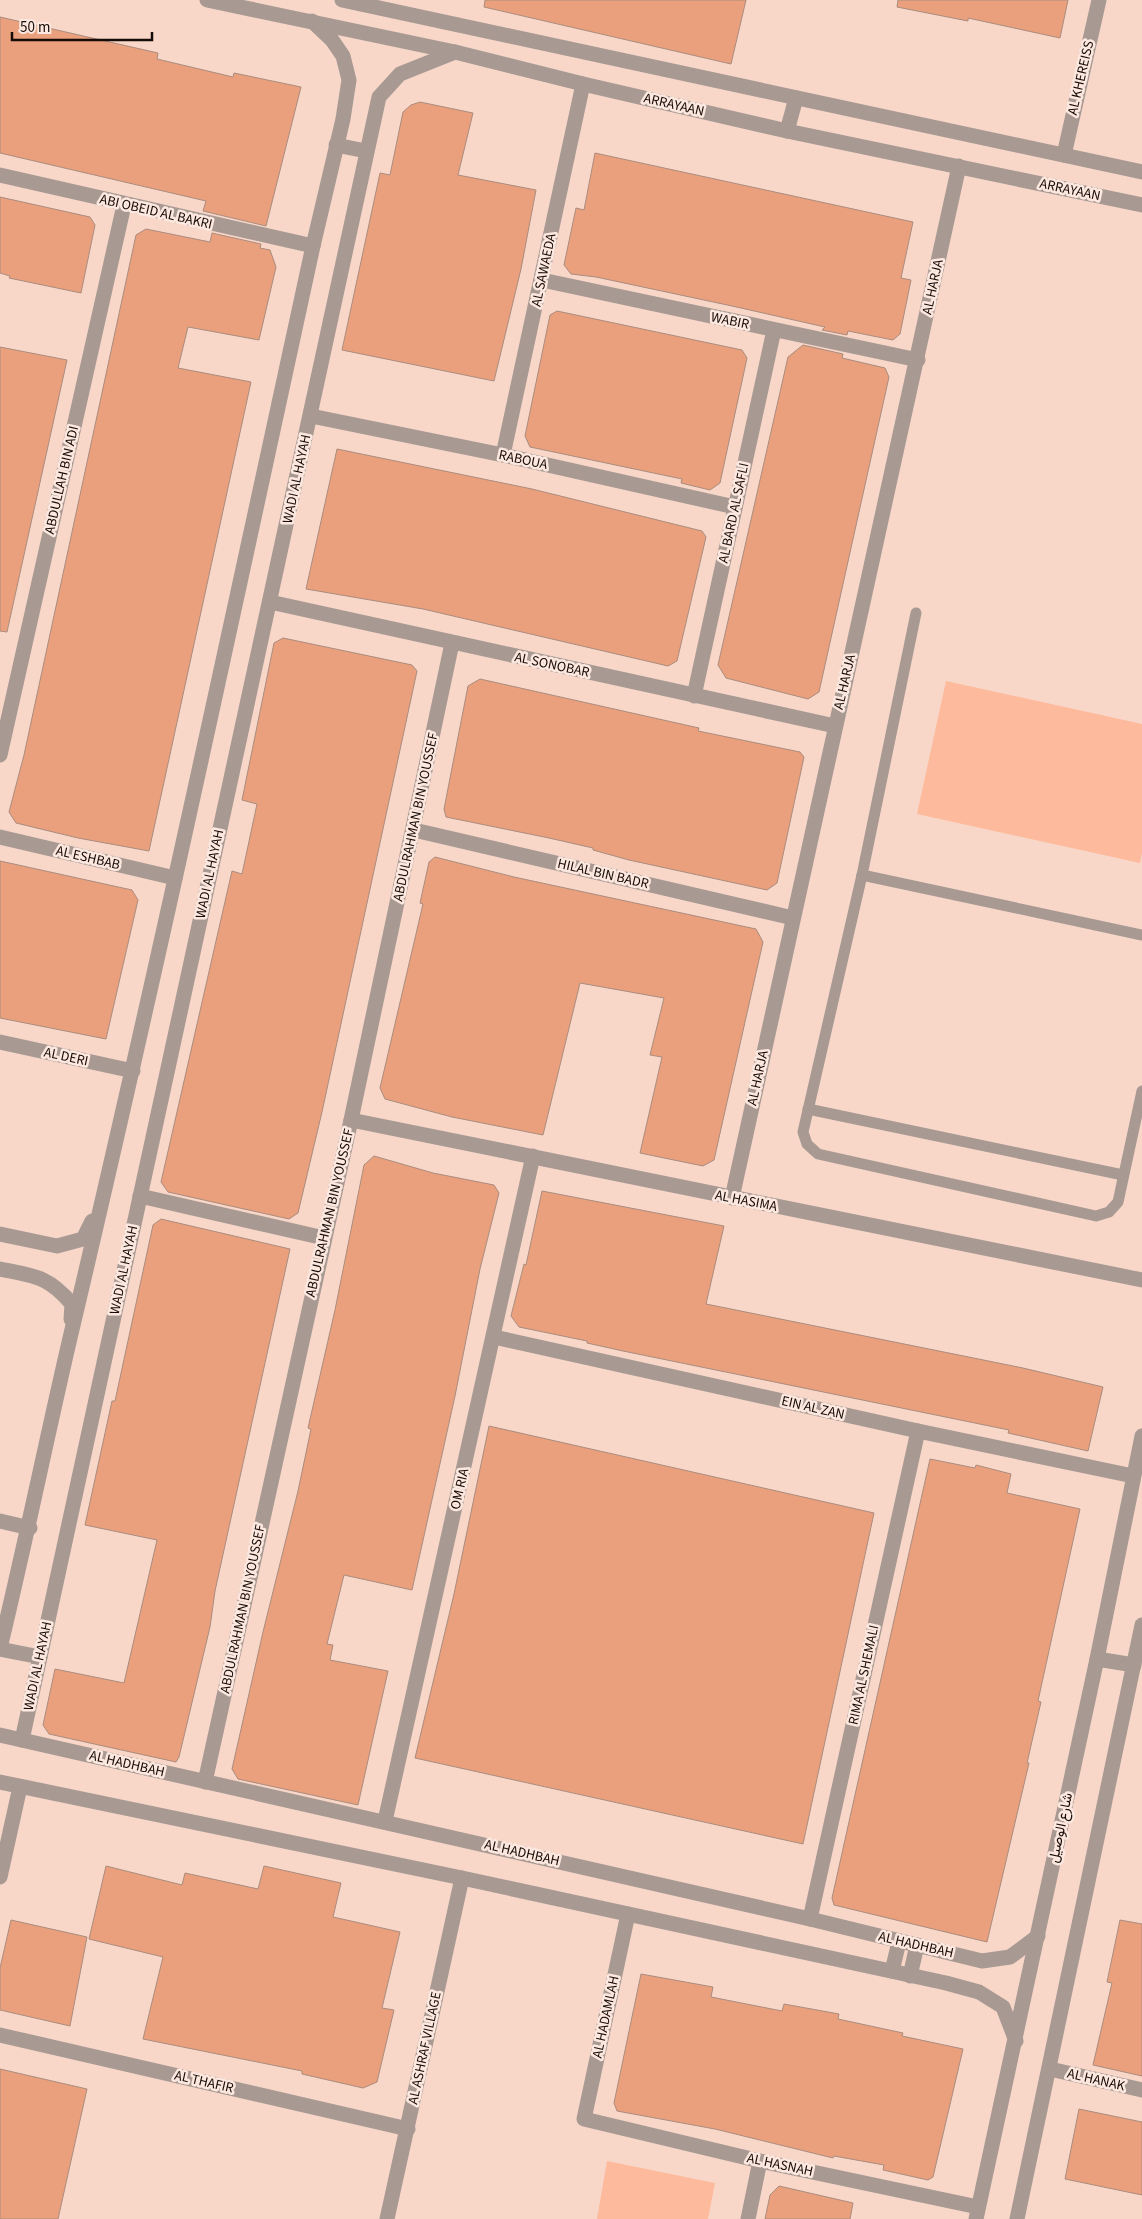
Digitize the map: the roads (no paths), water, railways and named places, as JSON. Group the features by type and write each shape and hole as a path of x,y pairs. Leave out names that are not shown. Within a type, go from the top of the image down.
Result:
{"street":[{"name":"ARRAYAAN","path":"208,0 455,52 583,84 787,131 1142,205"},
{"path":"342,0 365,3 1142,172"},
{"name":"AL KHEREISS","path":"1064,155 1099,0"},
{"path":"40,1657 0,1648 30,1528 69,1342 104,1197 349,80 343,56 332,40 312,21"},
{"name":"WADI AL HAYAH","path":"22,1740 379,97 400,74 455,52"},
{"name":"AL SAWAEDA","path":"503,455 583,84"},
{"path":"787,131 796,98"},
{"path":"336,145 366,151"},
{"name":"AL HARJA","path":"732,1198 918,360 959,166"},
{"name":"ABI OBEID AL BAKRI","path":"0,175 124,205 313,246"},
{"name":"ABDULLAH BIN ADI","path":"0,755 124,205"},
{"name":"WABIR","path":"542,280 918,360"},
{"name":"AL BARD AL SAFLI","path":"694,696 774,330"},
{"name":"RABOUA","path":"310,416 503,455 735,508"},
{"name":"AL SONOBAR","path":"270,602 836,726"},
{"name":"ABDULRAHMAN BIN YOUSSEF","path":"205,1782 414,830 452,643"},
{"name":"HILAL BIN BADR","path":"414,830 793,918"},
{"name":"AL ESHBAB","path":"0,837 175,878"},
{"name":"AL DERI","path":"0,1042 132,1071"},
{"name":"AL HASIMA","path":"351,1120 1142,1280"},
{"name":"OM RIA","path":"386,1821 534,1156"},
{"path":"140,1196 324,1238"},
{"path":"0,1234 57,1246 71,1244 83,1239 104,1197"},
{"path":"0,1268 44,1278 60,1290 72,1304 69,1342"},
{"name":"EIN AL ZAN","path":"494,1337 918,1432 1133,1476"},
{"name":"RIMA AL SHEMALI","path":"810,1919 918,1432"},
{"name":"شارع الوصيل","path":"977,2213 1016,2041 1142,1436"},
{"path":"0,1521 30,1528"},
{"path":"1016,2219 1050,2069 1142,1625"},
{"path":"1097,1659 1134,1665"},
{"name":"AL HADHBAH","path":"0,1735 386,1821 810,1919 982,1961 1010,1957 1038,1936"},
{"path":"0,1782 462,1878 892,1971 979,1992 1003,2007 1016,2041"},
{"path":"0,1877 20,1786"},
{"name":"AL ASHRAF VILLAGE","path":"387,2219 462,1878"},
{"name":"AL HADAMLAH","path":"584,2119 628,1914"},
{"path":"892,1971 899,1942"},
{"path":"910,1976 917,1945"},
{"name":"AL THAFIR","path":"0,2035 408,2129"},
{"name":"AL HANAK","path":"1050,2069 1142,2090"},
{"name":"AL HASNAH","path":"584,2119 977,2213"},
{"path":"748,2219 760,2161"}],"lane":[{"path":"916,613 862,875 802,1132 807,1144 818,1154 1096,1216 1108,1212 1118,1202 1142,1094"},
{"path":"862,875 1142,936"},
{"path":"808,1109 1123,1176"}]}
